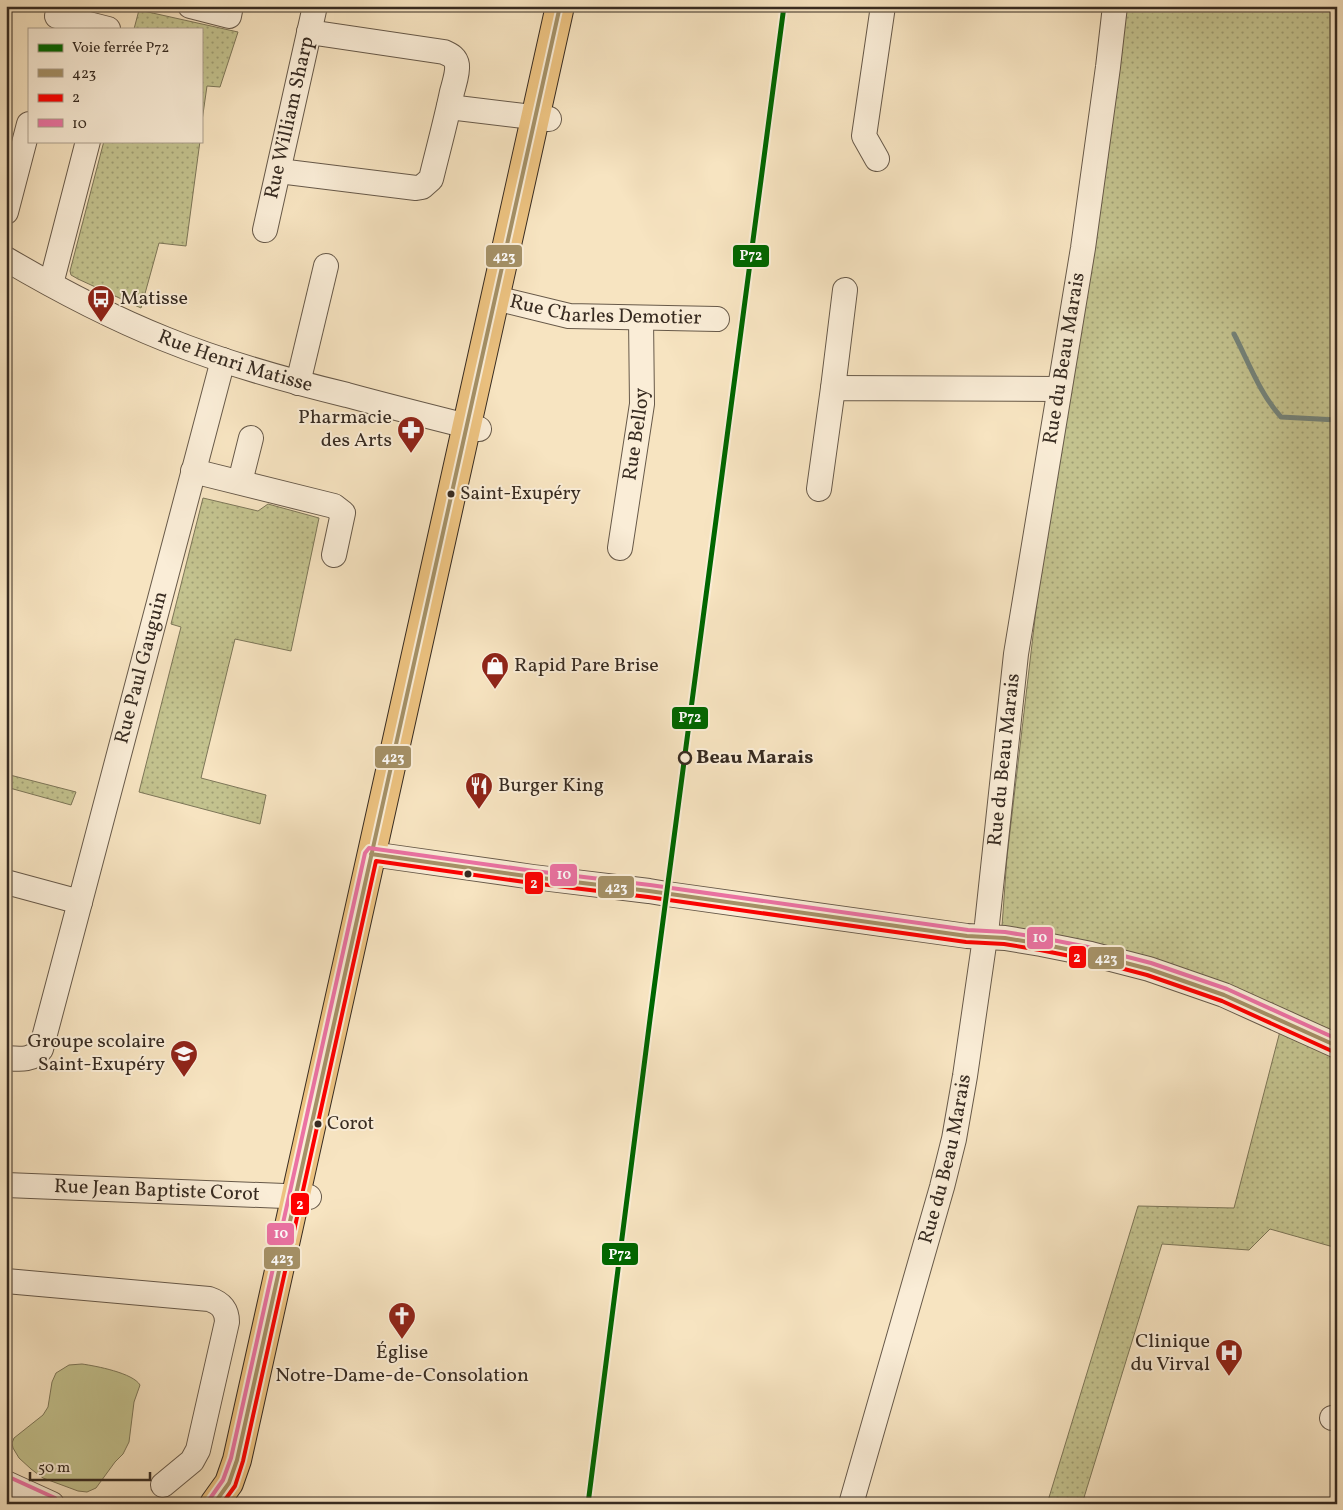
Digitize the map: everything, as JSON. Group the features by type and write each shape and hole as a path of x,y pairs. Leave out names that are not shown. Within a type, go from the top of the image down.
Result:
{"main road":[{"path":"542,118 560,6"},
{"path":"231,1504 243,1484 249,1466 302,1196 377,855 542,118 574,6"},
{"path":"214,1504 229,1483 237,1460 302,1196"}],"street":[{"path":"190,6 229,16 231,6"},
{"name":"Rue William Sharp","path":"265,230 315,6"},
{"path":"876,159 864,136 883,6"},
{"name":"Rue du Beau Marais","path":"851,1504 949,1161 965,1076 985,937 1016,654 1089,207 1115,6"},
{"path":"57,17 104,28"},
{"path":"279,171 416,188 422,187 431,179 457,70 454,58 444,52 309,32"},
{"path":"449,106 542,118"},
{"path":"6,212 28,128"},
{"path":"51,284 88,142"},
{"name":"Rue Henri Matisse","path":"6,259 141,329 223,360 298,383 473,427"},
{"path":"298,383 326,266"},
{"path":"820,489 845,290"},
{"name":"Rue Charles Demotier","path":"501,300 569,316 717,319"},
{"name":"Rue Belloy","path":"620,548 642,404 641,318"},
{"name":"Rue Paul Gauguin","path":"6,1058 32,1058 41,1049 223,360"},
{"path":"833,388 1059,389"},
{"path":"240,482 251,438"},
{"path":"193,471 334,506 342,513 334,555"},
{"path":"377,855 958,935 1013,939 1056,946 1150,969 1224,995 1337,1046"},
{"path":"6,882 80,902"},
{"name":"Rue Jean Baptiste Corot","path":"6,1185 302,1196"},
{"path":"6,1280 209,1299 223,1307 227,1322 198,1450 192,1461 163,1485"},
{"path":"6,1483 52,1504"},
{"path":"6,1499 16,1504"}],"shaded area":[{"path":"1125,6 1337,6 1337,1248 1270,1229 1249,1250 1162,1244 1082,1504 1047,1504 1138,1206 1234,1208 1285,1012 1078,941 1002,926 1007,857 1044,542"},
{"path":"139,10 238,32 220,87 207,86 202,121 202,28 134,28"},
{"path":"104,142 200,142 186,246 159,243 141,308 78,279 71,275 70,271"},
{"path":"203,498 258,511 268,504 319,518 291,651 235,639 201,778 266,795 260,824 139,792 181,627 171,624"},
{"path":"6,774 76,792 71,805 6,787"},
{"path":"82,1364 105,1368 122,1374 130,1377 140,1385 134,1402 129,1442 123,1454 96,1488 87,1492 78,1491 43,1478 19,1458 12,1443 14,1438 43,1415 48,1407 52,1382 56,1373 69,1365"}],"waterway":[{"path":"1234,334 1261,388 1281,417 1337,420"}],"rail line":[{"name":"P72","path":"588,1504 784,6"}],"transit line":[{"name":"423","path":"214,1504 229,1483 237,1460 560,6"},
{"name":"10","path":"209,1500 223,1480 231,1458 365,853 369,848 968,930 1005,932 1093,948 1151,963 1227,989 1337,1039"},
{"name":"423","path":"371,854 967,936 1005,938 1041,944 1091,954 1149,969 1224,995 1337,1046"},
{"name":"2","path":"222,1504 235,1486 243,1461 376,861 966,942 1004,944 1040,950 1090,960 1147,975 1222,1001 1334,1052"},
{"name":"10","path":"9,1477 55,1498"}],"place":[{"name":"Matisse","path":"101,323"},
{"name":"Pharmacie des Arts","path":"411,454"},
{"name":"Saint-Exupéry","path":"451,494"},
{"name":"Rapid Pare Brise","path":"495,690"},
{"name":"Beau Marais","path":"685,758"},
{"name":"Burger King","path":"479,810"},
{"name":"Groupe scolaire Saint-Exupéry","path":"184,1078"},
{"name":"Corot","path":"318,1124"},
{"name":"Église Notre-Dame-de-Consolation","path":"402,1340"},
{"name":"Clinique du Virval","path":"1229,1377"}]}
